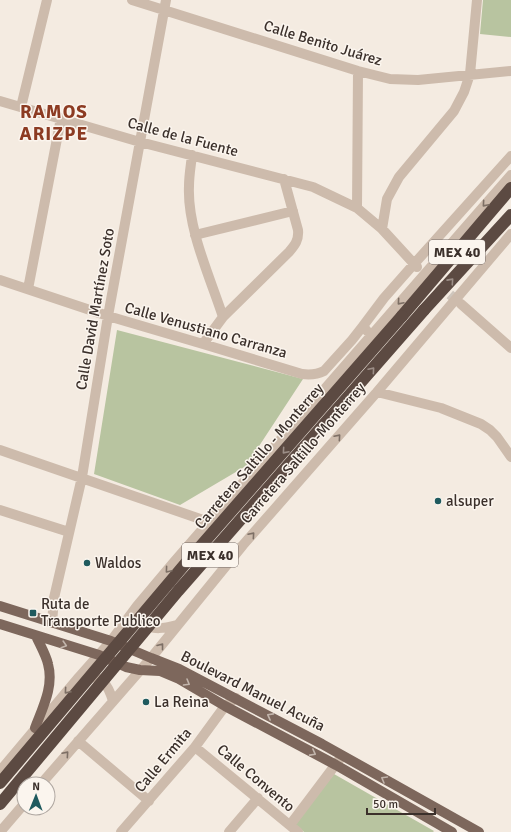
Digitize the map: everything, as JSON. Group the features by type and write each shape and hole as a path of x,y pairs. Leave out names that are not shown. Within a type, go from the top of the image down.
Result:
{"highway":[{"name":"Carretera Saltillo - Monterrey","path":"0,783 180,570 402,316 511,188"},
{"name":"Carretera Saltillo - Monterrey","path":"0,804 178,592 424,310 511,215"}],"main road":[{"name":"Boulevard Manuel Acuña","path":"0,606 111,640 179,669 236,698 479,832"},
{"name":"Boulevard Manuel Acuña","path":"0,624 99,656 126,667 140,670 160,671 169,674 225,706 336,765 446,831"},
{"path":"35,728 49,688 50,676 48,663 36,636"}],"street":[{"path":"21,107 47,0"},
{"name":"Calle Benito Juárez","path":"132,0 165,5 358,70 390,79 418,80 446,78 470,74 511,72"},
{"path":"382,229 387,199 399,177 454,111 464,92 470,74 476,0"},
{"name":"Calle David Martínez Soto","path":"52,623 54,598 82,477 108,316 165,5"},
{"path":"357,208 358,70"},
{"name":"Calle de la Fuente","path":"0,101 140,142 313,187 357,208 382,229 416,266"},
{"path":"28,289 61,118"},
{"path":"192,155 189,186 190,206 195,235 223,316"},
{"name":"Calle Venustiano Carranza","path":"0,280 108,316 302,374 317,374 324,371 352,340 384,298 416,266 511,156"},
{"name":"Carretera Saltillo-Monterrey","path":"0,771 35,728 99,656 137,606 511,175"},
{"path":"204,344 223,316 295,246 298,234 284,179"},
{"path":"195,235 293,211"},
{"name":"Carretera Saltillo-Monterrey","path":"48,776 151,658 243,545 378,392 511,234"},
{"path":"461,304 511,348"},
{"path":"363,326 370,336"},
{"path":"378,392 441,408 481,424 497,437 511,457"},
{"path":"0,450 210,522"},
{"path":"0,510 70,532"},
{"path":"137,606 138,615 142,622 146,625 159,629 177,625"},
{"path":"79,677 95,677 105,683 108,687 113,702"},
{"name":"Calle Ermita","path":"121,832 194,747 225,706 236,698"},
{"path":"78,741 149,801"},
{"name":"Calle Convento","path":"194,747 294,829"},
{"path":"294,829 342,756"},
{"path":"229,832 258,798"},
{"path":"0,832 16,813"}],"green space":[{"path":"483,0 511,0 511,37 480,34"},
{"path":"117,330 303,379 246,466 180,505 94,474"},
{"path":"334,774 434,831 304,832 295,824"}],"tunnel":[{"path":"427,275 461,304"}],"place":[{"name":"alsuper","path":"438,501"},
{"name":"Waldos","path":"87,563"},
{"name":"Ruta de Transporte Publico","path":"33,613"},
{"name":"La Reina","path":"146,702"}],"district":[{"name":"RAMOS ARIZPE","path":"54,122"}]}
